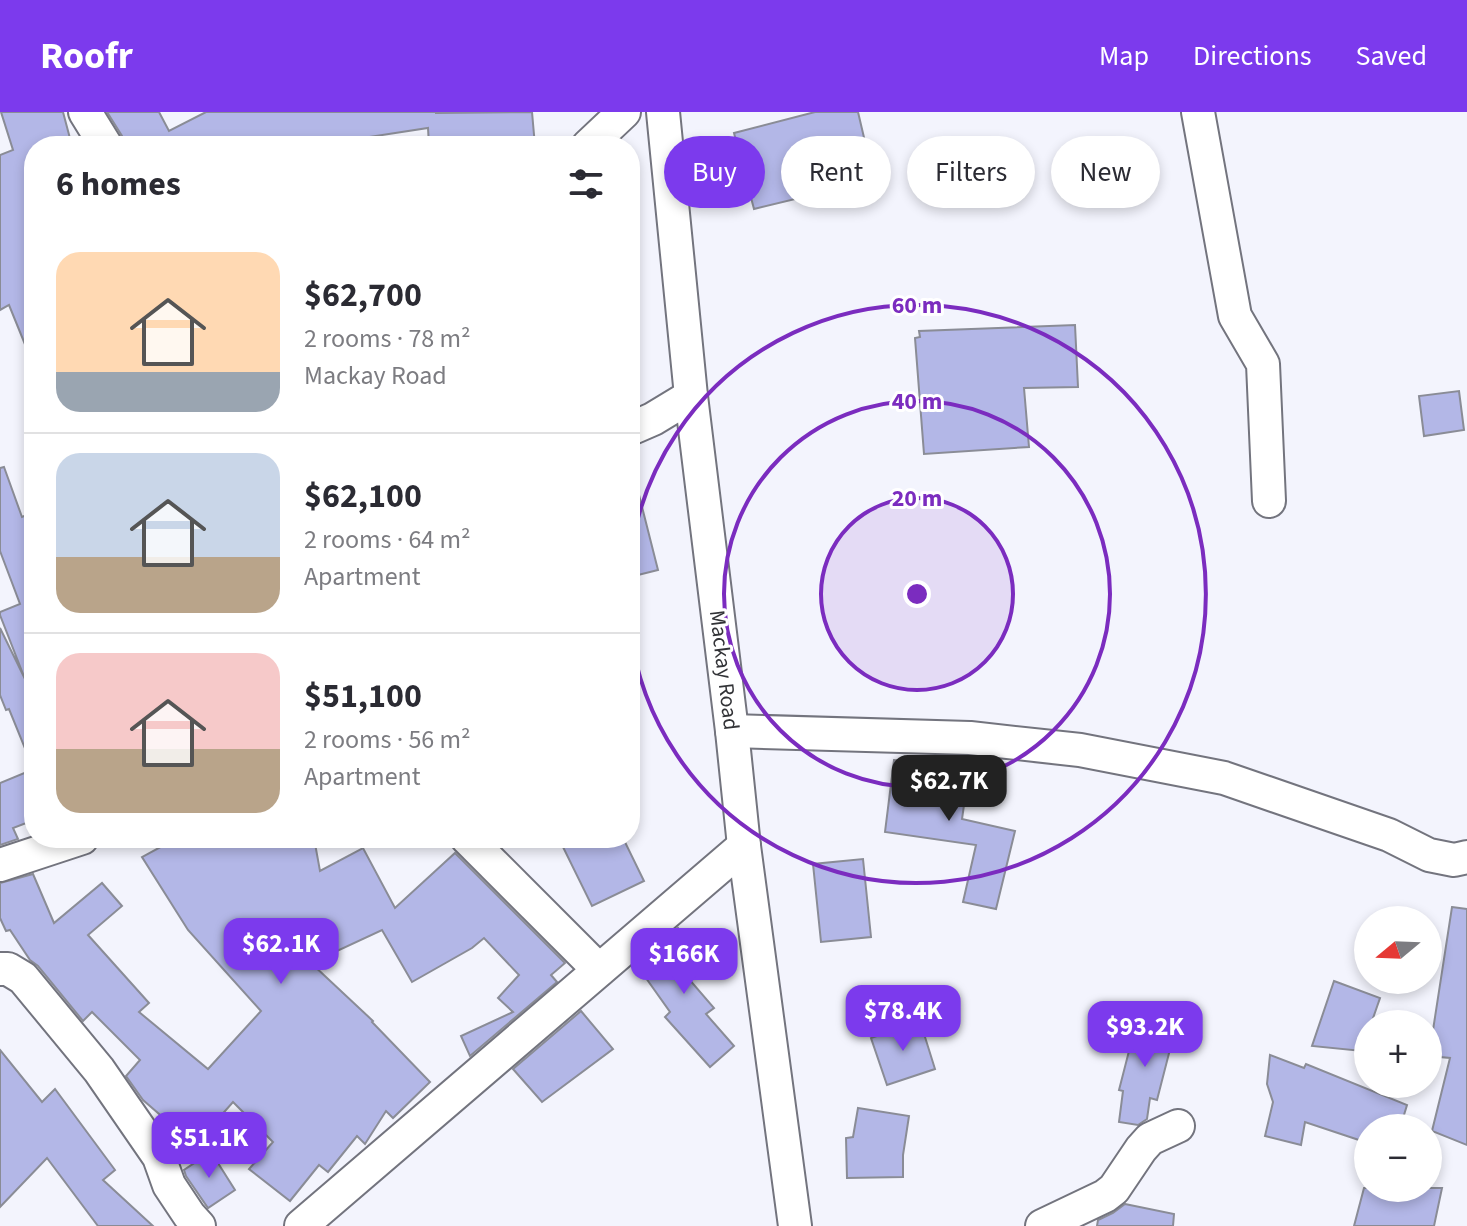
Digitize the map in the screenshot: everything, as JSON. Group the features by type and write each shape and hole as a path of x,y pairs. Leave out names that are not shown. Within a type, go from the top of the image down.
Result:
{"street":[{"path":"85,112 100,136"},
{"path":"599,136 624,112"},
{"name":"Mackay Road","path":"663,112 691,396 744,846 795,1226"},
{"path":"1198,112 1235,316 1263,364 1269,501"},
{"path":"640,425 691,396"},
{"path":"732,731 970,738 1080,750 1224,778 1389,835 1429,855 1454,860 1467,857"},
{"path":"301,1226 744,846"},
{"path":"0,865 52,848"},
{"path":"477,848 599,970"},
{"path":"0,969 8,969 23,978 99,1070 159,1157 169,1185 199,1226"},
{"path":"1042,1226 1105,1196 1114,1189 1150,1139 1178,1126"}],"building":[{"path":"1,112 63,112 69,136 24,136 24,342 9,305 0,310 0,155 13,150"},
{"path":"107,112 159,112 169,131 206,112 532,112 534,136 428,136 428,128 376,136 122,136"},
{"path":"815,112 858,112 864,136 781,136 781,202 765,206 765,136 735,136 734,133"},
{"path":"1075,325 1078,387 1024,388 1029,447 924,454 915,338 920,337 919,331"},
{"path":"1459,391 1464,430 1424,436 1419,396"},
{"path":"4,467 24,516 24,676 0,615 0,612 20,604 0,551 0,468"},
{"path":"640,499 658,570 640,574"},
{"path":"0,628 24,677 24,746 0,695"},
{"path":"894,760 969,770 962,819 1015,831 996,909 963,902 976,845 885,832"},
{"path":"24,773 24,824 13,828 18,839 0,845 0,783"},
{"path":"159,848 316,848 320,871 363,848 395,908 455,853 565,963 551,975 557,982 470,1056 461,1036 513,1012 498,998 519,975 484,938 412,982 382,930 311,963 373,1021 430,1082 393,1118 386,1111 365,1144 357,1136 328,1172 319,1165 290,1201 249,1169 273,1142 233,1102 195,1145 143,1100 126,1076 140,1060 92,1012 83,1021 30,960 10,930 6,931 0,918 0,883 33,874 54,923 102,883 122,906 88,935 149,1003 139,1012 208,1069 261,1011 188,930 142,857"},
{"path":"563,848 628,848 644,881 592,906"},
{"path":"863,859 871,937 821,942 813,864"},
{"path":"1452,907 1467,909 1467,1145 1442,1135 1442,1114 1436,1114 1450,1058 1442,1057 1442,1010 1436,1010 1439,994 1442,994 1442,972"},
{"path":"678,928 705,966 688,978 714,1008 706,1014 734,1046 710,1067 665,1017 670,1012 636,964"},
{"path":"1334,981 1354,988 1354,994 1380,998 1376,1010 1354,1010 1354,1050 1312,1046"},
{"path":"581,1011 613,1049 542,1102 513,1069"},
{"path":"1138,1016 1176,1026 1157,1100 1150,1098 1147,1119 1138,1125 1119,1122 1123,1091 1119,1090"},
{"path":"920,1021 935,1069 887,1085 871,1038"},
{"path":"0,1050 42,1102 55,1089 115,1170 103,1180 153,1226 98,1226 47,1158 0,1207"},
{"path":"1270,1055 1304,1068 1306,1064 1354,1083 1354,1098 1390,1098 1407,1105 1404,1114 1354,1114 1354,1138 1305,1122 1301,1145 1265,1136 1273,1102 1267,1084"},
{"path":"858,1108 909,1116 903,1177 847,1178 846,1138 853,1137"},
{"path":"211,1152 235,1190 208,1208 184,1170"},
{"path":"1360,1202 1439,1202 1434,1226 1354,1226"},
{"path":"1125,1204 1174,1214 1173,1226 1097,1226 1098,1220"}]}
